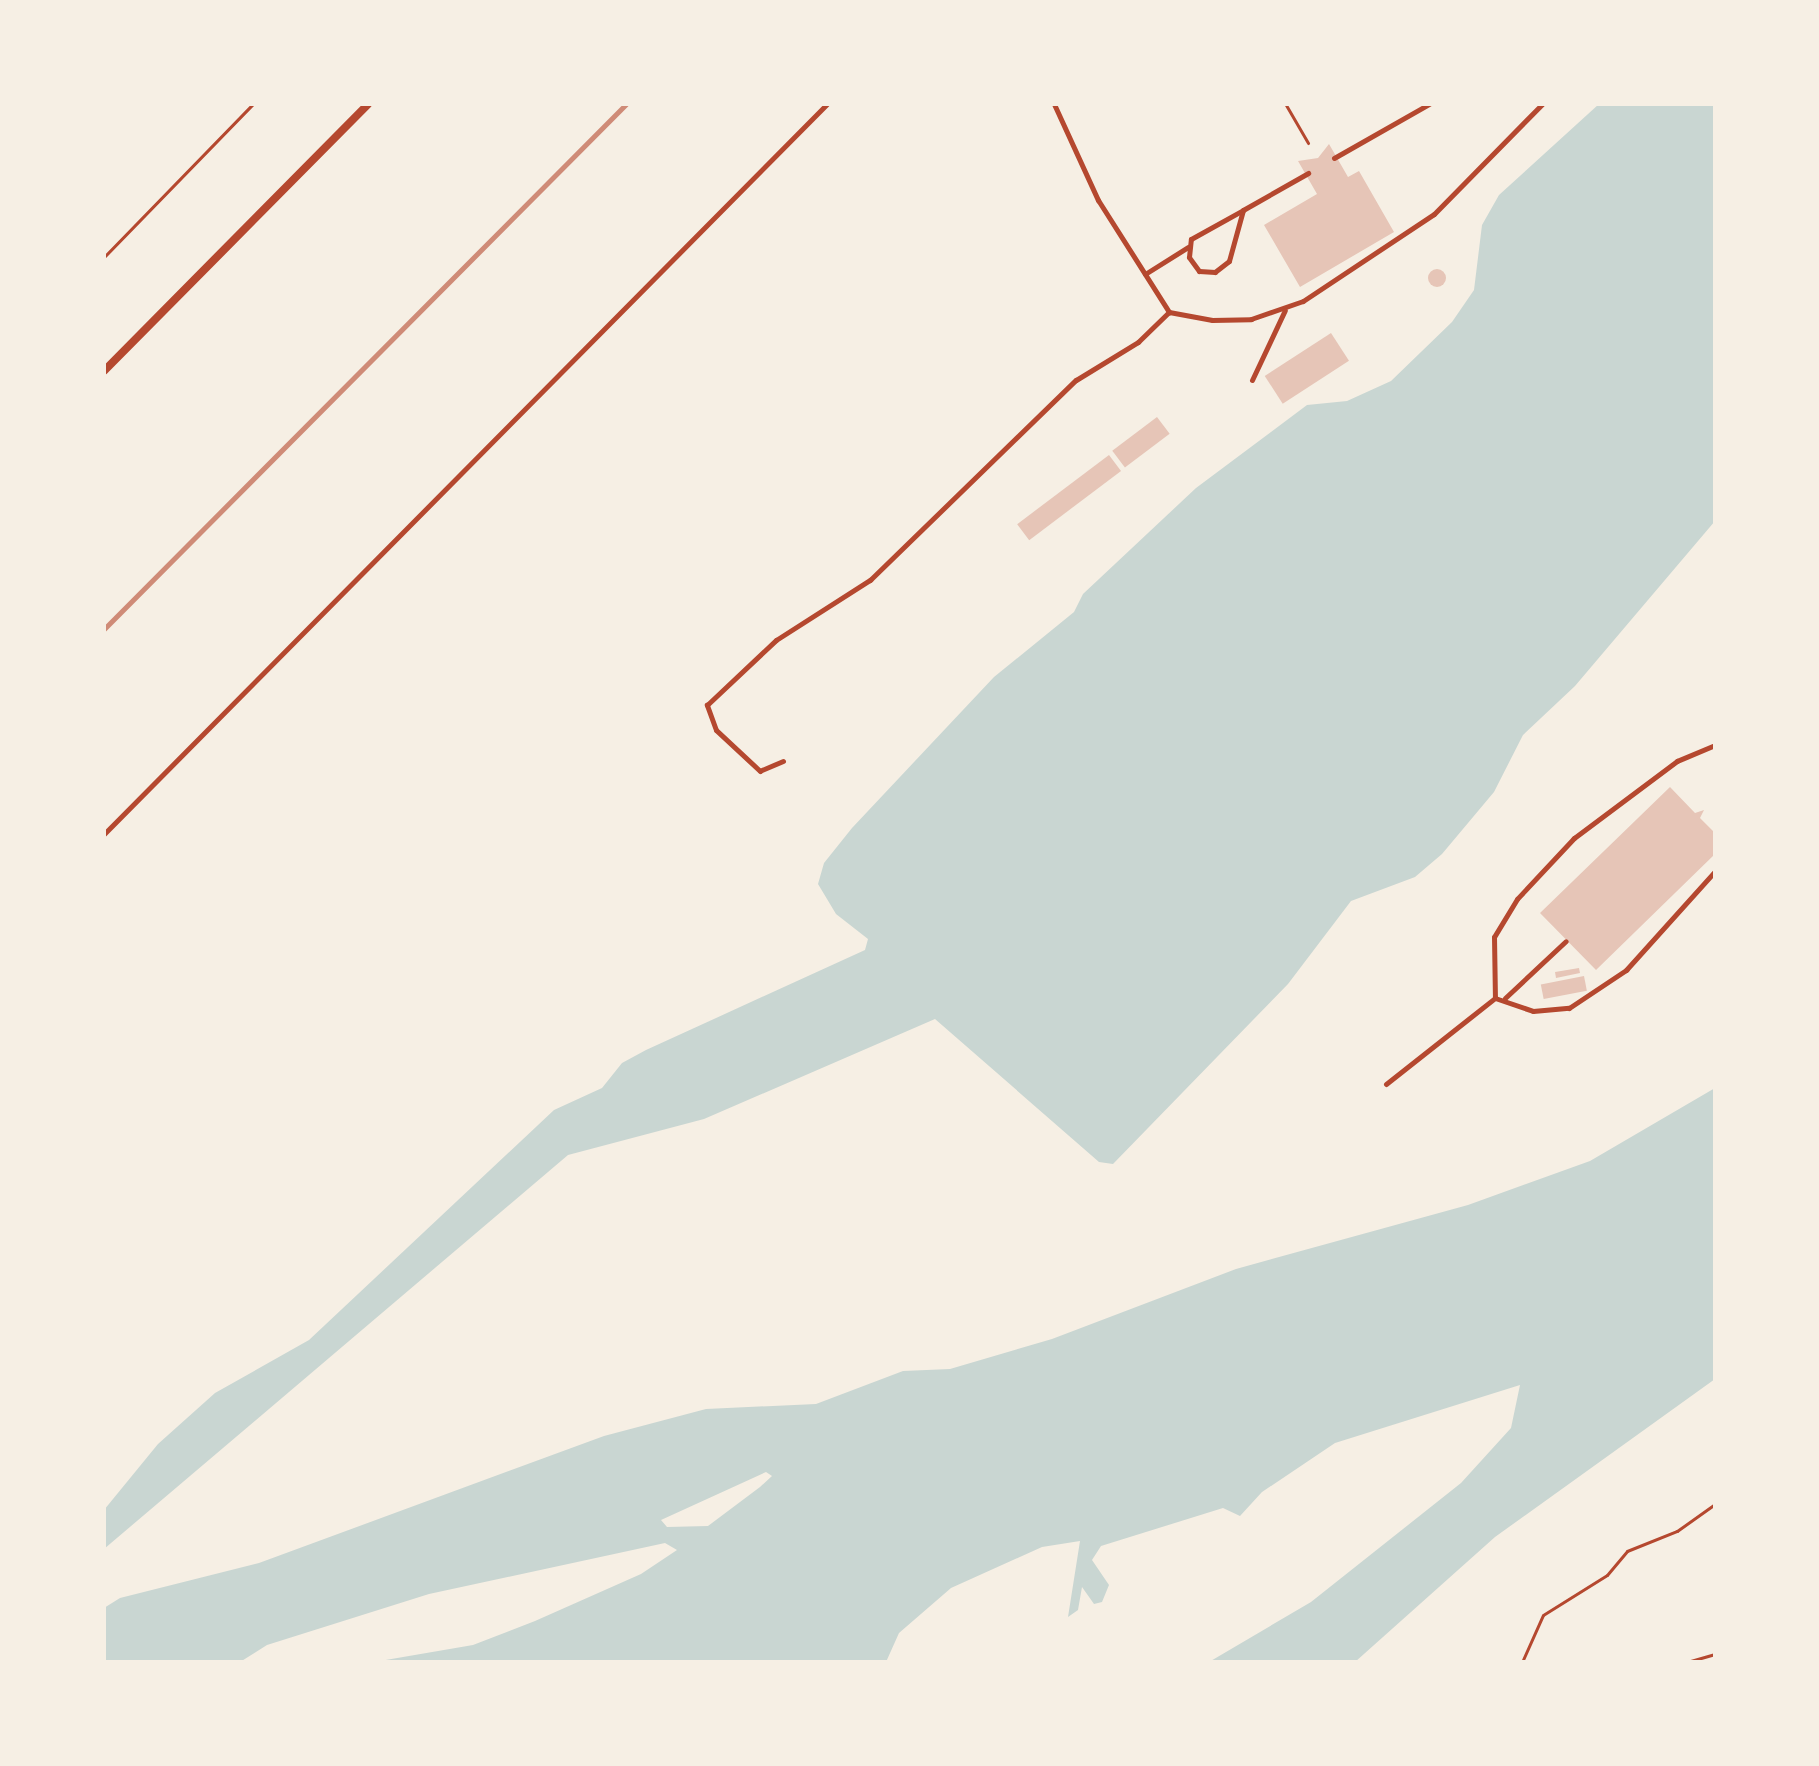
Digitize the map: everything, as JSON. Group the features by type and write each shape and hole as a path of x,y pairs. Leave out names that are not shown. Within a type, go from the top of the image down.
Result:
{"street":[{"path":"104,371 368,104"}],"lane":[{"path":"104,834 827,104"},
{"path":"1054,104 1098,200 1169,312 1212,320 1286,310 1434,214 1542,104"},
{"path":"1334,158 1429,104"},
{"path":"1145,274 1188,247 1199,232 1308,173"},
{"path":"1188,247 1199,271 1223,267 1243,210"},
{"path":"1252,380 1286,310"},
{"path":"783,761 760,771 716,730 707,705 776,640 870,580 1053,400 1169,312"},
{"path":"1495,998 1494,937 1517,899 1574,838 1677,761 1715,745"},
{"path":"1386,1084 1495,998 1505,998 1533,1011 1569,1008 1626,970 1715,871"},
{"path":"1505,998 1566,941"}],"path":[{"path":"104,257 253,104"},
{"path":"1286,105 1308,143"},
{"path":"1522,1662 1543,1615 1607,1575 1627,1551 1677,1531 1715,1504"},
{"path":"1687,1662 1715,1654"}],"shaded area":[{"path":"1599,104 1715,104 1715,521 1575,686 1523,735 1494,792 1442,854 1415,877 1351,901 1288,984 1113,1164 1099,1162 935,1019 704,1119 568,1155 104,1549 104,1510 158,1444 215,1393 309,1340 554,1110 602,1088 622,1063 646,1050 865,950 868,939 836,914 818,884 824,863 852,828 994,677 1074,612 1083,594 1196,488 1307,405 1347,401 1391,381 1452,322 1474,290 1482,225 1499,195"},
{"path":"1715,1088 1715,1379 1495,1537 1355,1662 1209,1662 1311,1602 1461,1483 1511,1428 1520,1385 1335,1443 1262,1492 1240,1516 1223,1508 1101,1546 1092,1560 1109,1585 1102,1602 1094,1604 1082,1587 1078,1610 1068,1617 1080,1541 1042,1547 951,1588 899,1633 886,1662 374,1662 473,1645 535,1621 641,1574 677,1550 665,1543 429,1594 267,1645 240,1662 104,1662 104,1608 120,1598 259,1563 604,1436 706,1409 816,1404 903,1371 950,1369 1052,1339 1236,1269 1468,1205 1590,1161","holes":["766,1472 772,1476 708,1526 667,1527 661,1520"]}],"building":[{"path":"1329,144 1348,177 1359,171 1394,232 1300,287 1264,225 1317,194 1298,161 1318,158"},
{"path":"1433,269 1441,269 1446,278 1444,285 1433,287 1428,282 1428,274"},
{"path":"1331,333 1349,361 1283,404 1265,376"},
{"path":"1157,417 1170,434 1125,467 1112,451"},
{"path":"1109,455 1121,471 1029,540 1017,524"},
{"path":"1670,787 1695,813 1704,810 1700,818 1715,833 1715,854 1596,970 1540,913"},
{"path":"1579,968 1580,973 1556,978 1555,972"},
{"path":"1584,976 1587,991 1544,999 1541,984"}],"railway":[{"path":"104,629 626,104"}]}
